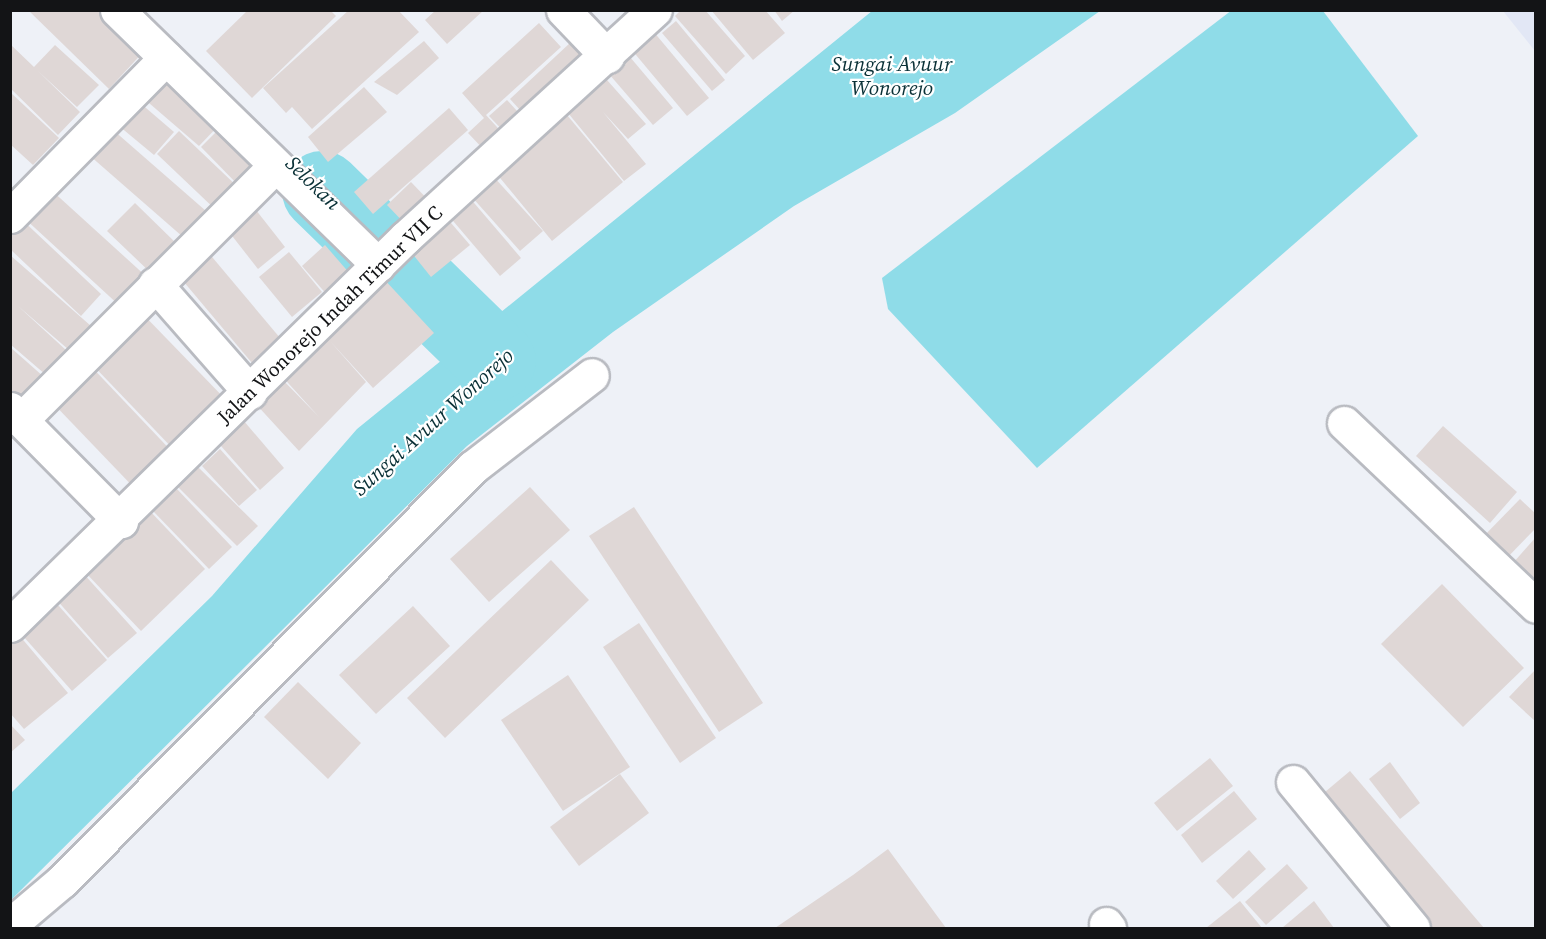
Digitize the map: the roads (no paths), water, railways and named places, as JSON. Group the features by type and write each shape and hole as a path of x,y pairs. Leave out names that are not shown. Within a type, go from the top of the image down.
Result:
{"street":[{"path":"117,10 273,168 390,254"},
{"path":"563,10 607,56"},
{"name":"Jalan Wonorejo Indah Timur VII C","path":"10,625 122,521 390,254 655,10"},
{"path":"10,216 166,58"},
{"path":"122,521 16,414 155,284 273,168"},
{"path":"155,284 250,392"},
{"path":"10,925 62,881 472,466 592,375"},
{"path":"1344,423 1536,606"},
{"path":"1293,782 1413,928"}],"water":[{"path":"1232,10 1323,11 1418,136 1037,468 888,309 882,278"},
{"name":"Sungai Avuur Wonorejo","path":"872,11 1100,11 955,113 794,206 613,332 467,446 11,900 11,793 212,596 357,429"}],"waterway":[{"name":"Selokan","path":"322,191 496,361"}]}
